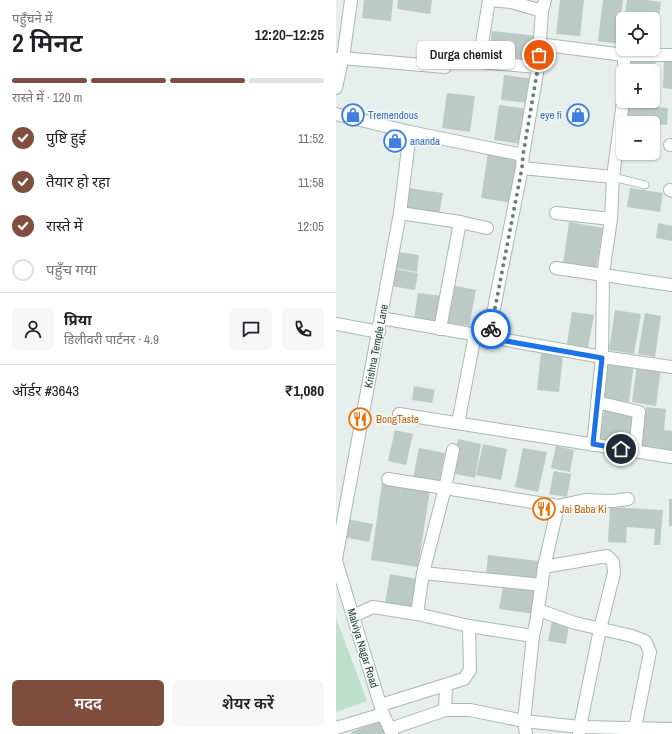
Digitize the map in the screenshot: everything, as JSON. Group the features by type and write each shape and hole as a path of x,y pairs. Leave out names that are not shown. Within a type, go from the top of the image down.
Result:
{"street":[{"path":"336,88 339,58 351,0"},
{"path":"479,62 490,0 511,1 543,6 538,67 522,168 489,338"},
{"path":"539,44 616,54"},
{"path":"339,58 445,67 448,53 479,62 538,67"},
{"path":"660,55 672,55"},
{"path":"593,444 602,358 603,274 611,219 613,177 622,108"},
{"path":"336,114 410,132 523,155"},
{"name":"Krishna Temple Lane","path":"336,560 400,213 410,132"},
{"path":"522,168 613,177"},
{"path":"400,213 460,222 487,228"},
{"path":"556,213 611,219"},
{"path":"440,329 460,222"},
{"path":"556,268 672,285"},
{"path":"381,318 602,358 672,367"},
{"path":"336,324 378,332"},
{"path":"458,423 475,335"},
{"path":"597,402 639,412 635,451"},
{"path":"399,414 672,457"},
{"path":"417,614 424,573 453,450"},
{"path":"388,479 558,506 585,500 628,499"},
{"path":"526,734 524,721 533,636 544,567 558,506"},
{"path":"544,567 607,556 613,562 614,573 600,629 580,731"},
{"name":"Malviya Nagar Road","path":"336,560 382,710 391,732"},
{"path":"424,573 542,585"},
{"path":"353,616 373,607 417,614 469,626 533,636"},
{"path":"538,610 575,623 632,636 645,641 650,652 635,728"},
{"path":"336,728 464,679 470,670 469,626"},
{"path":"445,710 446,685"},
{"path":"391,732 445,710 470,710 580,731 635,728 672,729"}],"lane":[{"path":"613,177 645,185"}],"green space":[{"path":"336,618 367,701 336,712"}],"building":[{"path":"364,0 393,0 391,21 362,18"},
{"path":"398,0 432,0 430,14 397,9"},
{"path":"560,0 584,0 580,36 556,34"},
{"path":"603,0 623,0 622,12 616,12 616,44 598,41"},
{"path":"627,0 661,2 660,12 625,12"},
{"path":"492,31 537,36 534,62 489,57"},
{"path":"632,58 656,60 656,64 631,64"},
{"path":"664,60 672,61 672,89 663,88"},
{"path":"504,75 532,79 529,103 501,100"},
{"path":"447,93 475,96 470,132 442,128"},
{"path":"499,105 528,109 523,144 494,140"},
{"path":"626,108 668,108 667,125 660,124 660,116 625,116"},
{"path":"488,153 519,158 512,203 481,198"},
{"path":"408,188 443,193 439,215 404,209"},
{"path":"630,188 663,193 660,212 627,207"},
{"path":"569,222 603,228 596,269 563,264"},
{"path":"658,223 672,226 672,241 656,238"},
{"path":"397,252 419,255 417,272 394,268"},
{"path":"394,269 418,273 415,290 391,286"},
{"path":"451,285 476,290 469,326 444,322"},
{"path":"418,293 443,296 439,322 414,319"},
{"path":"615,310 641,314 634,354 609,350"},
{"path":"572,312 594,315 587,353 566,349"},
{"path":"645,313 661,316 655,357 638,354"},
{"path":"541,351 563,354 559,392 537,390"},
{"path":"606,359 634,363 629,402 601,398"},
{"path":"637,364 661,368 656,406 632,402"},
{"path":"414,386 435,390 432,403 412,400"},
{"path":"605,407 634,412 627,447 599,442"},
{"path":"646,407 666,409 664,430 672,431 672,453 640,449"},
{"path":"395,430 413,434 406,465 388,461"},
{"path":"458,439 481,444 475,478 451,473"},
{"path":"483,444 507,449 501,480 476,475"},
{"path":"556,446 574,450 570,472 551,468"},
{"path":"419,448 445,453 439,483 413,478"},
{"path":"523,448 547,452 538,492 515,487"},
{"path":"554,471 571,474 567,497 549,494"},
{"path":"382,483 430,490 418,567 371,560"},
{"path":"669,499 672,499 672,526 669,526"},
{"path":"610,507 663,510 660,545 654,545 655,529 627,527 626,543 608,542"},
{"path":"347,519 373,524 369,542 343,537"},
{"path":"488,555 539,561 537,581 486,575"},
{"path":"390,574 417,579 412,608 385,603"},
{"path":"503,586 538,590 535,614 499,609"},
{"path":"552,621 569,624 566,644 548,641"},
{"path":"383,720 388,734 352,734 351,732"}],"way so far":[{"path":"491,329 522,168 539,55"}],"place":[{"name":"Durga chemist","path":"539,55"},
{"name":"Tremendous","path":"353,115"},
{"name":"eye fi","path":"578,115"},
{"name":"ananda","path":"395,141"},
{"name":"BongTaste","path":"360,419"},
{"name":"Jai Baba Ki","path":"544,509"}],"route":[{"path":"491,329 489,338 602,358 593,444 621,449"}]}
